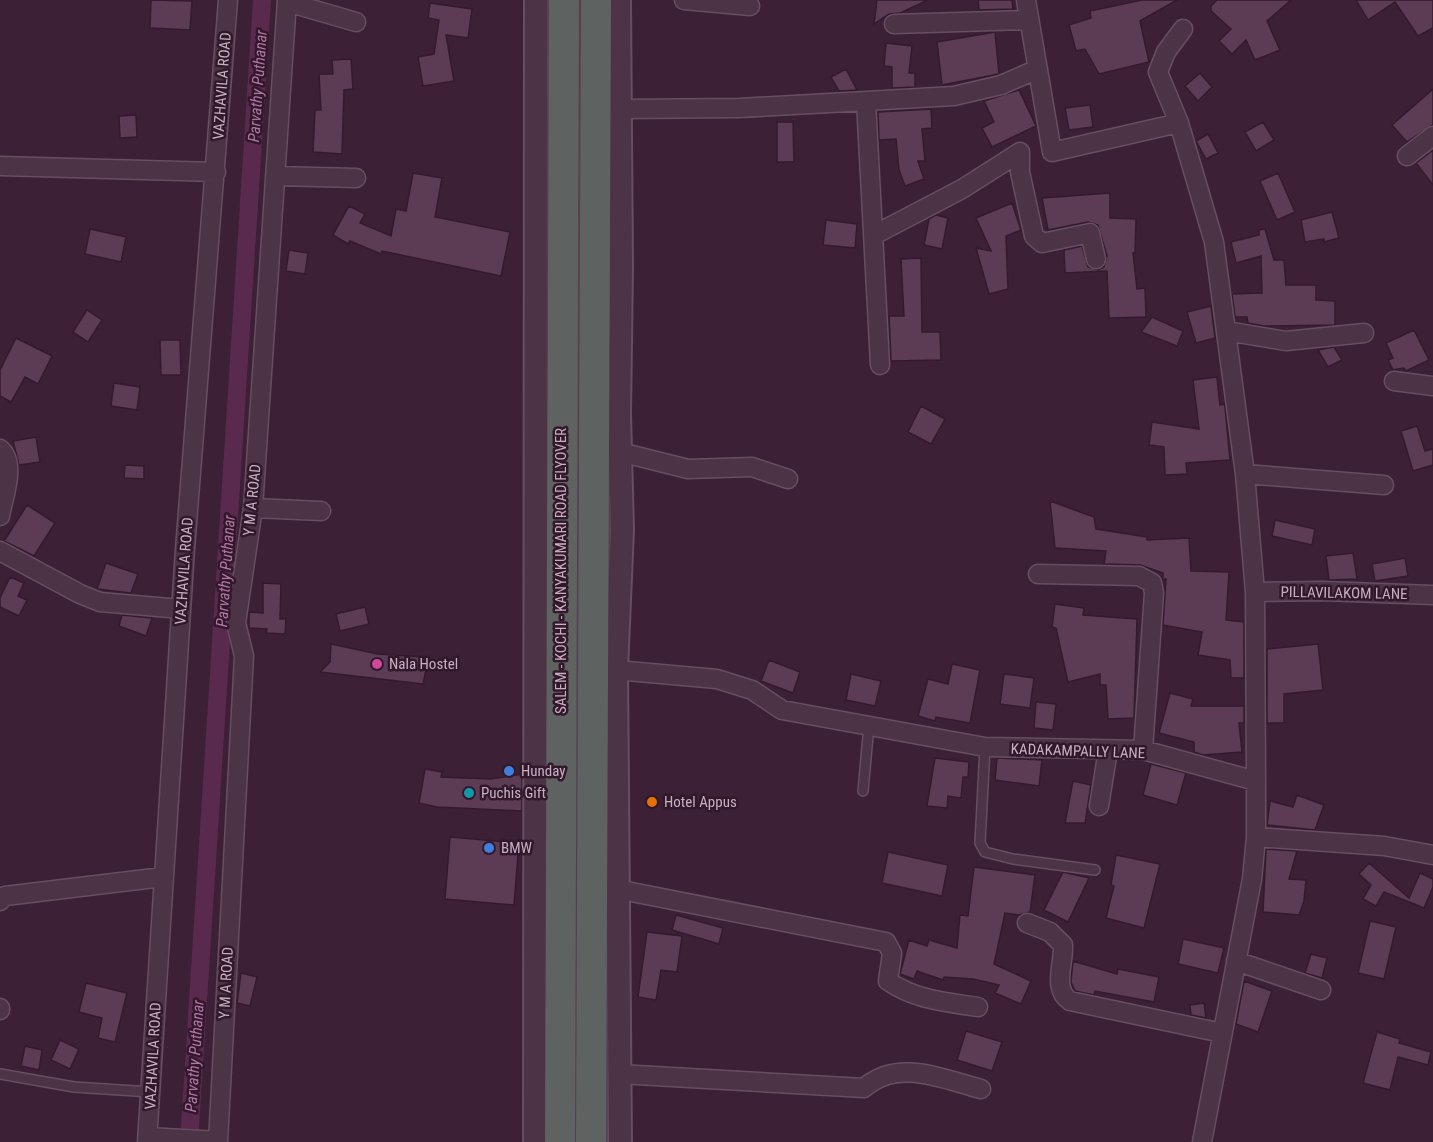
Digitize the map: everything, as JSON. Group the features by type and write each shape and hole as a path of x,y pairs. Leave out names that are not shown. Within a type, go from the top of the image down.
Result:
{"highway":[{"name":"SALEM - KOCHI - KANYAKUMARI ROAD FLYOVER","path":"560,1142 564,0"},
{"path":"591,1142 596,0"}],"street":[{"name":"VAZHAVILA ROAD","path":"152,1138 151,1092 163,877 181,609 228,0"},
{"path":"535,1142 536,0"},
{"path":"619,0 622,530 615,669 620,1142"},
{"path":"684,0 750,6"},
{"path":"1026,0 1052,152"},
{"path":"287,1 356,22"},
{"name":"Y M A ROAD","path":"214,1141 244,656 236,623 253,508 287,1"},
{"path":"894,24 1029,20"},
{"path":"1183,29 1166,52 1158,72 1179,123 1215,242 1245,474 1255,592 1256,837 1252,879 1202,1142"},
{"path":"620,109 739,108 954,96 1001,85 1038,69"},
{"path":"866,101 880,365"},
{"path":"874,235 962,189 1020,152 1052,152 1179,123"},
{"path":"1407,156 1433,136"},
{"path":"1020,152 1020,172 1034,236 1042,243 1090,233 1096,259"},
{"path":"0,166 216,172"},
{"path":"275,176 356,178"},
{"path":"1226,331 1286,340 1364,333"},
{"path":"1394,381 1433,386"},
{"path":"0,449 5,453 9,470 0,516"},
{"path":"620,452 688,469 752,467 788,479"},
{"path":"1245,474 1384,485"},
{"path":"253,508 321,511"},
{"path":"0,551 80,594 100,602 181,609"},
{"path":"1038,574 1140,576 1152,583 1154,593 1143,750"},
{"name":"PILLAVILAKOM LANE","path":"1255,592 1323,591 1433,595"},
{"name":"KADAKAMPALLY LANE","path":"615,669 717,680 752,690 782,710 986,747 1143,750 1256,781"},
{"path":"1099,806 1108,750"},
{"path":"1256,837 1384,846 1433,855"},
{"path":"0,902 5,896 163,877"},
{"path":"616,889 886,942 892,953 888,981 900,990 918,997 978,1007"},
{"path":"1027,923 1050,932 1063,945 1060,989 1063,997 1070,1002 1222,1033"},
{"path":"1236,961 1321,990"},
{"path":"619,1074 864,1088 877,1077 910,1071 981,1089"},
{"path":"152,1138 214,1141"}],"lane":[{"path":"863,791 869,725"},
{"path":"986,747 980,843 985,852 1095,870"},
{"path":"0,1074 74,1087 151,1092"}],"building":[{"path":"151,0 192,1 190,30 150,28"},
{"path":"877,0 928,0 900,13 889,14 874,24"},
{"path":"978,0 1012,0 1013,9 979,10"},
{"path":"1142,0 1177,0 1140,21 1149,62 1099,74 1085,49 1076,51 1069,25 1091,18 1090,11"},
{"path":"1217,0 1291,0 1267,21 1280,50 1255,60 1246,40 1232,54 1219,41 1231,29 1211,11 1211,6"},
{"path":"1356,0 1433,0 1433,28 1418,36 1395,2 1368,20"},
{"path":"430,3 472,9 468,38 446,35 454,81 423,86 418,57 434,54 439,20 428,18"},
{"path":"995,32 999,74 942,85 937,42"},
{"path":"886,43 912,46 909,73 915,73 915,87 892,88 892,67 884,66"},
{"path":"351,59 353,89 344,90 342,154 313,152 315,110 321,110 319,74 333,74 332,60"},
{"path":"846,69 857,90 839,91 831,77"},
{"path":"1200,73 1212,87 1198,101 1185,86"},
{"path":"1433,89 1433,125 1407,142 1392,125"},
{"path":"1019,90 1036,126 992,147 982,128 994,122 984,101"},
{"path":"1090,105 1093,127 1069,130 1065,108"},
{"path":"931,109 932,128 922,129 925,161 918,161 924,179 905,186 899,170 896,139 879,140 878,112"},
{"path":"136,115 137,137 120,138 119,116"},
{"path":"777,122 793,122 794,162 777,162"},
{"path":"1263,122 1274,140 1256,151 1245,132"},
{"path":"1208,134 1218,153 1206,159 1196,141"},
{"path":"1433,150 1433,185 1416,163"},
{"path":"413,173 442,178 435,217 510,232 501,276 382,251 381,254 350,241 348,244 333,235 349,206 365,214 360,223 391,236 396,209 406,211"},
{"path":"1278,173 1295,212 1277,220 1260,181"},
{"path":"1110,193 1110,218 1136,219 1135,253 1133,253 1137,289 1145,288 1146,317 1109,318 1107,271 1065,273 1064,250 1082,246 1088,267 1098,270 1104,267 1107,256 1098,225 1088,222 1048,230 1042,198"},
{"path":"1012,203 1021,230 1006,236 1008,289 989,294 976,248 991,251 976,218"},
{"path":"1332,212 1339,238 1324,242 1324,239 1305,242 1301,220"},
{"path":"936,215 948,218 942,249 924,245 929,219"},
{"path":"826,220 857,224 855,248 823,245"},
{"path":"90,229 126,237 121,262 85,254"},
{"path":"1265,229 1274,260 1284,260 1286,285 1316,285 1316,300 1335,301 1335,325 1264,326 1248,323 1247,317 1235,317 1232,294 1262,293 1261,256 1236,263 1231,242 1259,235 1259,230"},
{"path":"289,250 308,253 305,274 286,271"},
{"path":"921,258 922,332 940,332 941,360 891,361 889,316 904,316 901,259"},
{"path":"1211,306 1215,338 1196,343 1187,312"},
{"path":"87,310 102,320 88,342 73,332"},
{"path":"1152,317 1183,331 1177,346 1141,332"},
{"path":"1414,330 1429,360 1406,371 1404,368 1393,370 1388,360 1393,358 1386,343"},
{"path":"16,338 52,356 38,384 25,377 11,402 0,396 0,370"},
{"path":"160,340 180,340 181,375 161,375"},
{"path":"1334,347 1342,360 1328,367 1318,350"},
{"path":"1217,377 1220,405 1224,404 1225,407 1230,460 1186,463 1187,474 1165,475 1164,447 1149,445 1152,422 1199,429 1193,380"},
{"path":"114,383 140,387 137,410 111,406"},
{"path":"921,406 945,419 931,444 908,432"},
{"path":"1417,426 1425,451 1433,449 1433,465 1413,471 1401,431"},
{"path":"36,437 40,462 19,465 13,441"},
{"path":"125,465 144,466 144,479 124,478"},
{"path":"1050,501 1094,517 1096,529 1147,537 1147,540 1189,538 1191,571 1229,572 1226,620 1244,622 1244,678 1231,678 1230,660 1198,655 1202,632 1163,625 1166,579 1163,579 1163,573 1140,565 1104,564 1106,551 1055,548"},
{"path":"27,505 55,523 34,556 4,541"},
{"path":"1275,520 1315,529 1312,545 1272,536"},
{"path":"1353,553 1357,579 1329,580 1326,556"},
{"path":"1405,558 1408,576 1375,581 1372,564"},
{"path":"106,563 138,574 131,593 97,589"},
{"path":"10,577 24,583 18,596 27,600 19,616 0,607 0,598"},
{"path":"263,583 281,584 280,619 286,619 285,634 266,633 267,629 249,628 249,612 263,613"},
{"path":"1055,604 1084,608 1083,615 1137,619 1134,718 1108,719 1106,685 1100,685 1100,674 1068,682 1056,628 1052,627"},
{"path":"365,607 369,624 340,631 336,614"},
{"path":"122,615 152,618 146,636 119,626"},
{"name":"Nala Hostel","path":"331,644 378,654 424,657 427,665 423,684 320,672 330,662"},
{"path":"1318,644 1323,690 1284,694 1284,723 1267,723 1267,649"},
{"path":"769,660 800,672 793,693 761,681"},
{"path":"952,664 980,670 970,723 936,717 935,721 918,716 928,679 948,684"},
{"path":"851,674 881,681 875,706 846,700"},
{"path":"1004,674 1034,678 1030,708 1000,704"},
{"path":"1170,693 1193,699 1191,706 1244,706 1244,723 1239,723 1242,752 1203,755 1194,752 1194,742 1159,733"},
{"path":"1036,702 1056,704 1053,730 1034,728"},
{"path":"935,758 969,762 968,777 963,777 961,798 948,796 947,808 927,806"},
{"path":"997,758 1042,760 1039,786 995,780"},
{"path":"1151,764 1186,773 1177,805 1143,795"},
{"path":"425,769 442,772 441,777 491,779 522,774 522,811 437,807 419,803"},
{"path":"1073,781 1091,785 1085,823 1065,823"},
{"path":"1297,795 1324,805 1315,830 1267,825 1270,801 1293,807"},
{"path":"450,837 519,843 514,905 445,899"},
{"path":"1266,849 1297,851 1289,879 1306,880 1304,901 1299,915 1263,912"},
{"path":"888,852 948,865 942,896 882,883"},
{"path":"1116,855 1160,864 1144,928 1106,918 1114,886 1111,885"},
{"path":"1369,863 1409,898 1420,873 1433,879 1433,887 1424,908 1384,892 1376,906 1363,899 1371,885 1359,874"},
{"path":"974,867 1035,875 1030,912 1019,915 1005,913 994,964 1031,981 1021,1004 995,993 999,985 973,979 944,977 943,980 917,971 914,979 900,974 909,940 927,946 929,940 957,948 960,915 968,916"},
{"path":"1063,872 1089,878 1068,922 1044,910"},
{"path":"676,915 723,928 719,944 672,930"},
{"path":"1370,921 1396,927 1384,979 1358,973"},
{"path":"647,932 682,936 677,972 661,970 656,1000 638,997"},
{"path":"1183,939 1224,948 1218,973 1178,964"},
{"path":"1311,954 1327,958 1322,978 1305,973"},
{"path":"1073,961 1117,974 1118,969 1159,977 1154,1002 1095,991 1094,995 1075,991 1071,982"},
{"path":"241,973 257,977 250,1006 237,1003"},
{"path":"1244,981 1272,991 1258,1032 1236,1024"},
{"path":"86,983 127,993 115,1042 98,1038 102,1018 79,1012"},
{"path":"1204,1003 1206,1018 1191,1015 1190,1005"},
{"path":"966,1031 1002,1042 992,1071 957,1060"},
{"path":"1377,1032 1400,1039 1399,1043 1431,1052 1428,1065 1398,1057 1390,1090 1363,1083"},
{"path":"60,1040 79,1049 70,1069 51,1060"},
{"path":"25,1046 42,1050 39,1070 21,1066"}],"waterway":[{"name":"Parvathy Puthanar","path":"189,1142 262,0"}],"place":[{"name":"Nala Hostel","path":"377,664"},
{"name":"Hunday","path":"509,771"},
{"name":"Puchis Gift","path":"469,793"},
{"name":"Hotel Appus","path":"652,802"},
{"name":"BMW","path":"489,848"}]}
